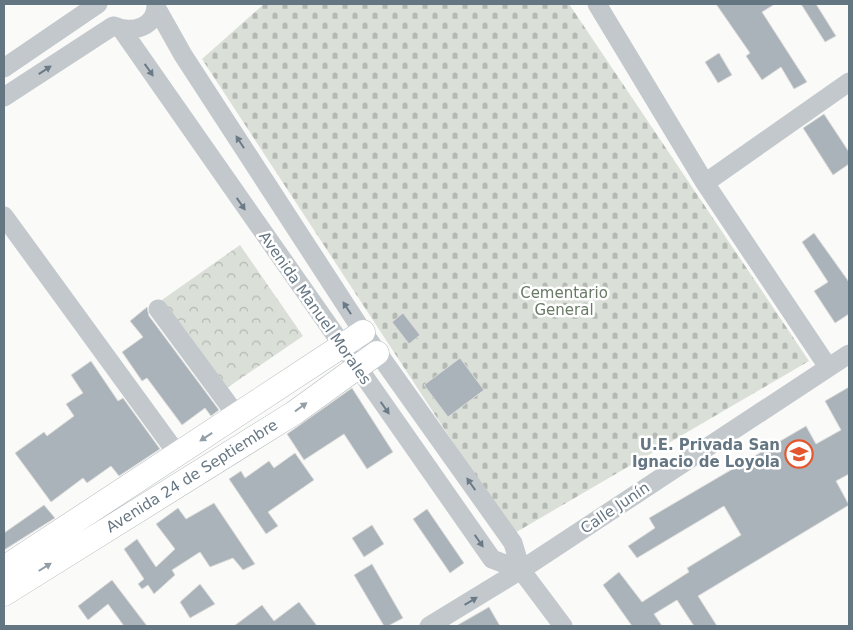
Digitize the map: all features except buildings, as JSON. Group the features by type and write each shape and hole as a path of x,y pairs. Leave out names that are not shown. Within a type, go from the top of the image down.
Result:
{"main road":[{"name":"Avenida 24 de Septiembre","path":"4,568 363,332"},
{"name":"Avenida 24 de Septiembre","path":"4,594 294,413 377,353"}],"street":[{"path":"4,68 98,4"},
{"name":"Avenida Manuel Morales","path":"103,4 103,10 492,559 521,570"},
{"path":"596,4 705,183 828,367"},
{"path":"4,97 117,28 140,29 148,24 156,6"},
{"name":"Avenida Manuel Morales","path":"156,6 183,55 363,332 512,543 521,570 563,626"},
{"path":"705,183 849,82"},
{"path":"4,216 178,455"},
{"path":"158,309 237,416"},
{"name":"Calle Junín","path":"429,626 521,570 849,354"}],"green space":[{"name":"Cementario General","path":"264,4 569,4 809,361 513,534 202,59"},
{"path":"240,245 303,336 221,392 159,302"}],"place":[{"name":"U.E. Privada San Ignacio de Loyola","path":"799,454"}]}
